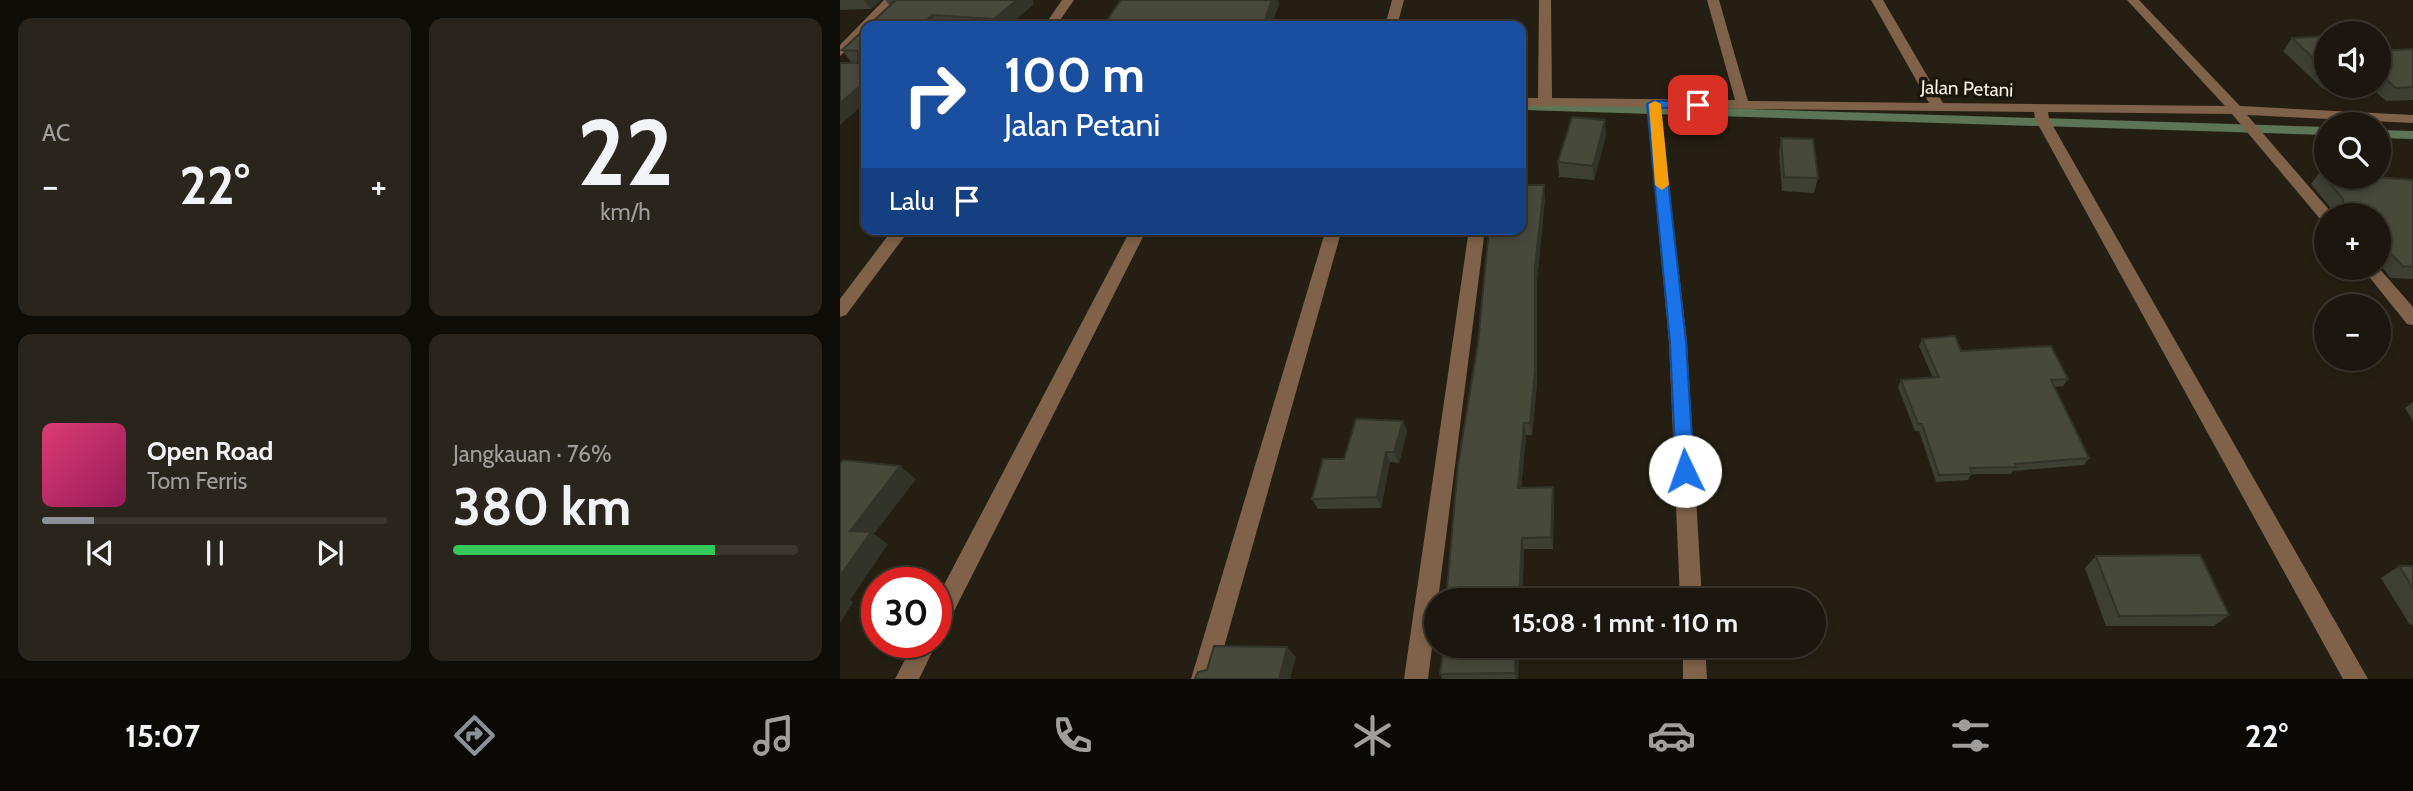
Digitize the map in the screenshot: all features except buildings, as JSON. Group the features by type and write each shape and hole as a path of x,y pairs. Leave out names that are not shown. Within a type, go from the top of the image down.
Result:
{"street":[{"path":"870,21 891,0"},
{"path":"1053,21 1068,0"},
{"path":"1392,21 1398,0"},
{"path":"1545,0 1545,104"},
{"path":"1713,0 1743,105"},
{"path":"1877,0 1938,106"},
{"path":"2133,0 2239,114 2315,203"},
{"path":"840,52 861,31"},
{"name":"Jalan Petani","path":"1526,102 1938,106 2041,114 2239,114 2413,119"},
{"path":"1653,104 1678,342 1690,588"},
{"path":"2041,114 2356,679"},
{"path":"840,311 897,235"},
{"path":"952,592 1136,235"},
{"path":"1203,679 1332,235"},
{"path":"1416,679 1476,235"},
{"path":"2380,280 2413,319"},
{"path":"907,679 918,658"},
{"path":"1694,658 1695,679"}],"waterway":[{"path":"1526,106 2314,131"},
{"path":"2391,134 2413,135"}],"slow traffic":[{"path":"1655,104 1662,185"}],"route":[{"path":"1685,471 1678,342 1653,104 1698,105"}]}
